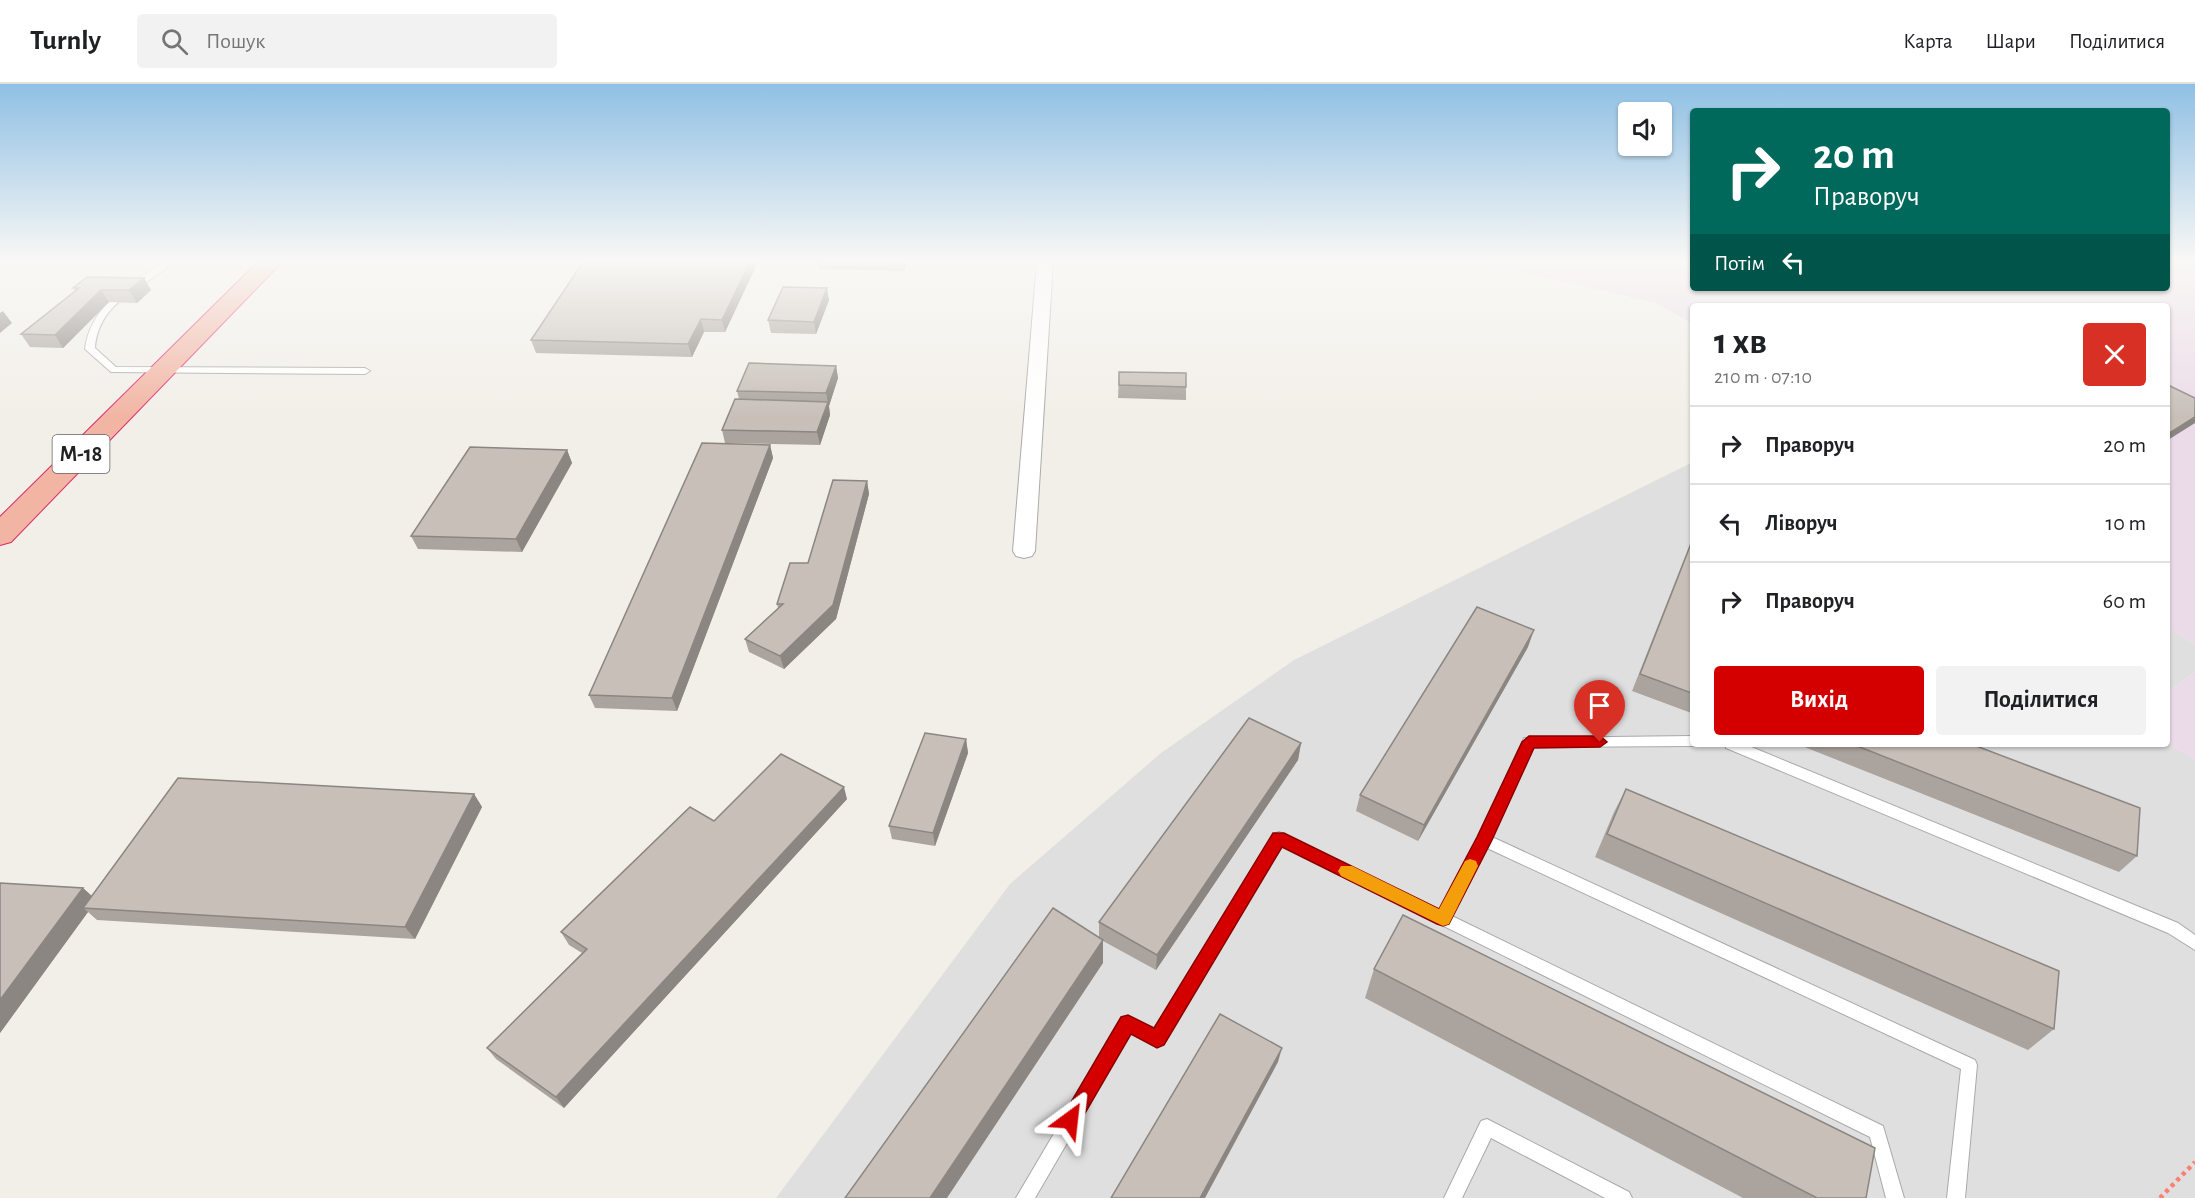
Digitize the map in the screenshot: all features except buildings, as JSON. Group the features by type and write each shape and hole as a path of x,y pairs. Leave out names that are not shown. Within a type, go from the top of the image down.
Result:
{"highway":[{"name":"М-18","path":"0,535 219,314"}],"street":[{"path":"1024,551 1041,314"}],"lane":[{"path":"104,314 89,340 90,349 114,370 162,372 265,369 365,371"},
{"path":"1443,918 1484,840 1529,742 1690,741"},
{"path":"1738,747 2173,928 2195,943"},
{"path":"1025,1198 1128,1023 1157,1039 1279,838 1876,1132 1895,1198"},
{"path":"1484,840 1969,1065 1956,1198"},
{"path":"1453,1198 1487,1127 1623,1198"}],"path":[{"path":"2160,1198 2195,1162"}],"shaded area":[{"path":"1675,314 1690,314 1690,322"},
{"path":"2170,314 2195,314 2195,645 2170,629"},
{"path":"1690,463 1690,747 2170,747 2170,744 2195,760 2195,1198 776,1198 1010,884 1161,753 1294,660"},
{"path":"2170,629 2195,645 2195,672 2170,691"},
{"path":"2195,672 2195,760 2170,744 2170,691"}],"slow traffic":[{"path":"1347,871 1443,918 1470,866"}],"route":[{"path":"1070,1120 1128,1023 1157,1039 1279,838 1443,918 1484,840 1529,742 1600,742"}]}
